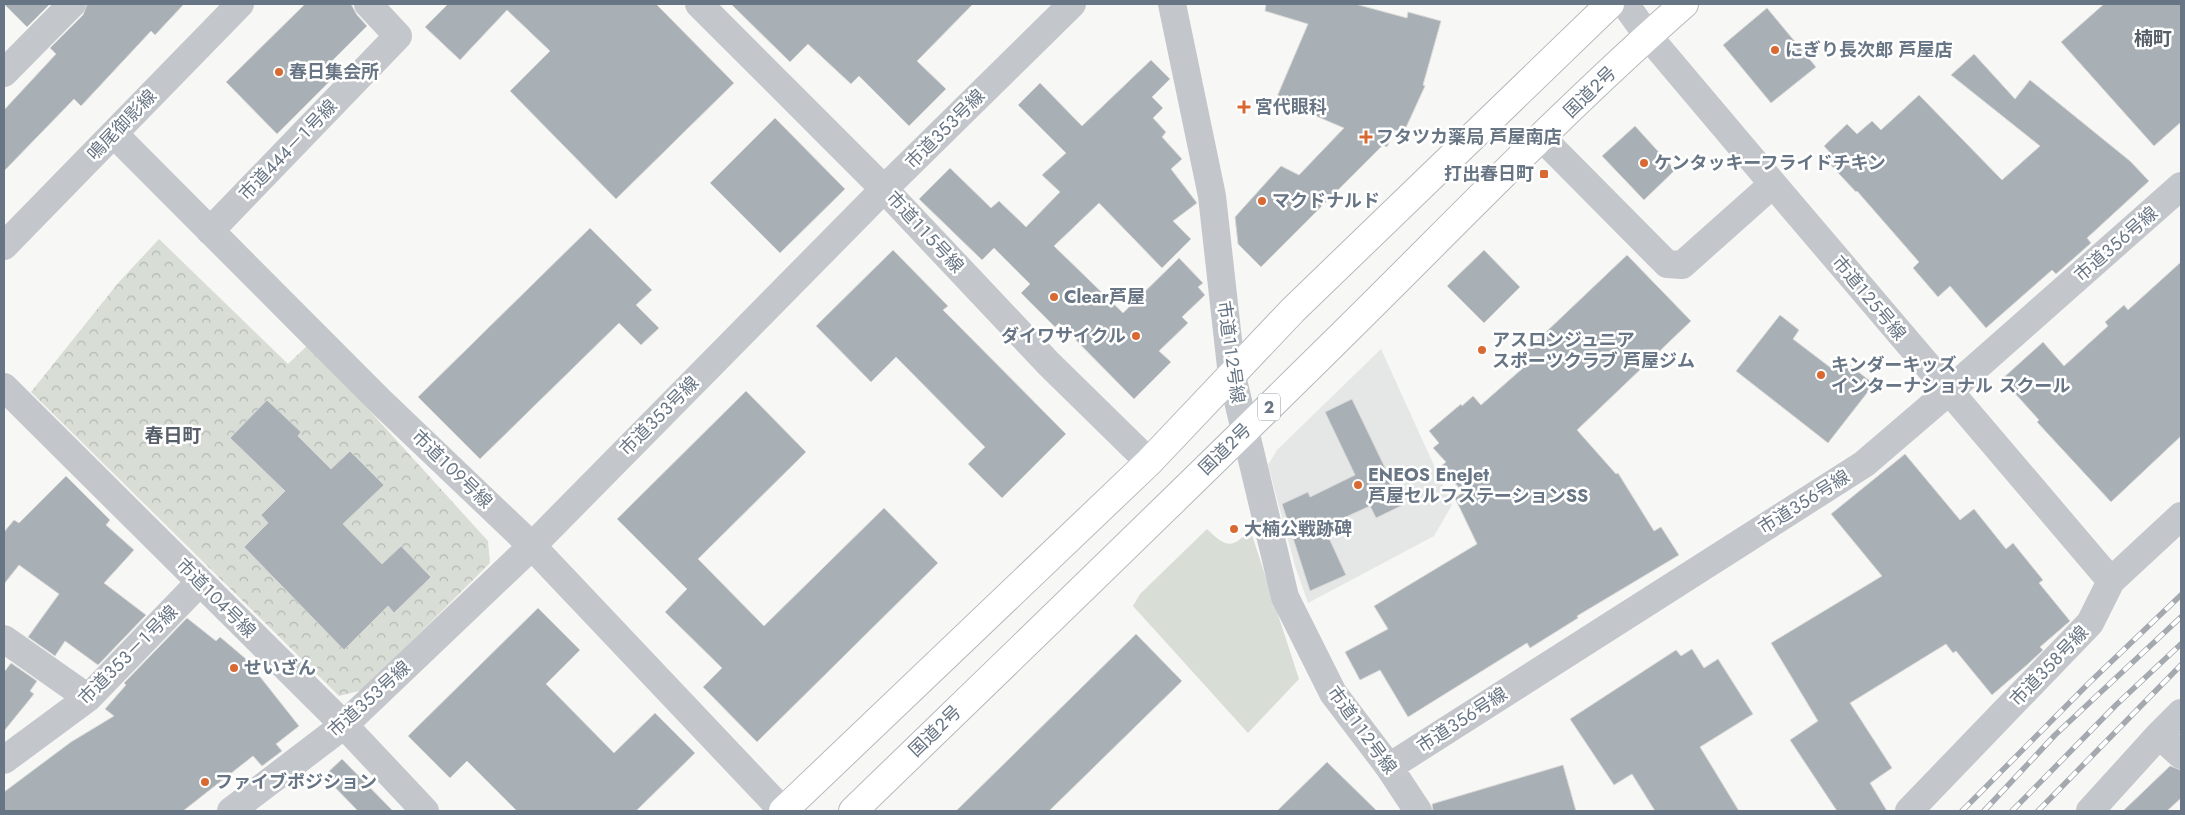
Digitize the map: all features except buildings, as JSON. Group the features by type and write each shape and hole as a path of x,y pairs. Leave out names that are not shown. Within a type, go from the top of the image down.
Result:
{"highway":[{"path":"783,811 1149,462 1294,310 1610,4"},
{"name":"国道2号","path":"853,811 1542,138 1684,4"}],"street":[{"path":"4,73 72,4"},
{"name":"市道４４４－１号線","path":"210,231 398,36 368,4"},
{"name":"市道１１５号線","path":"699,4 884,189 1049,364 1149,462"},
{"name":"市道３５３号線","path":"231,811 344,725 532,546 884,189 1072,4"},
{"name":"市道１１２号線","path":"1172,4 1212,196 1232,376 1286,597 1333,693 1389,767 1418,811"},
{"name":"市道１２５号線","path":"1625,4 1648,36 1948,392 2111,581"},
{"name":"鳴尾御影線","path":"4,246 114,134 224,9"},
{"name":"市道１０９号線","path":"114,134 380,401 532,546 783,811"},
{"path":"1542,138 1667,264 1682,266 1773,184"},
{"name":"市道３５６号線","path":"1389,767 1864,464 2181,186"},
{"name":"市道１０４号線","path":"4,387 344,725 425,811"},
{"name":"市道３５８号線","path":"1910,811 2090,623 2111,581 2181,516"},
{"name":"市道３５３－１号線","path":"4,760 88,698 200,582"},
{"path":"4,639 88,698"},
{"path":"2090,811 2158,735 2181,713"},
{"path":"2158,735 2181,755"}],"shaded area":[{"name":"ENEOS EneJet 芦屋セルフステーションSS","path":"1381,349 1452,505 1434,536 1308,603 1295,566 1268,465 1277,450"}],"green space":[{"path":"159,239 288,364 309,344 488,541 490,563 363,690 339,696 31,392 119,282"},
{"path":"1207,529 1219,540 1229,544 1239,540 1250,529 1299,679 1248,733 1133,606 1140,594"}],"railway":[{"path":"1962,811 2090,682 2181,595"},
{"path":"1984,811 2055,735 2181,617"},
{"path":"2012,811 2116,705 2181,644"},
{"path":"2038,811 2181,665"}],"place":[{"name":"にぎり長次郎 芦屋店","path":"1775,50"},
{"name":"春日集会所","path":"279,72"},
{"name":"宮代眼科","path":"1244,107"},
{"name":"フタツカ薬局 芦屋南店","path":"1366,137"},
{"name":"ケンタッキーフライドチキン","path":"1644,163"},
{"name":"打出春日町","path":"1544,174"},
{"name":"マクドナルド","path":"1262,201"},
{"name":"Clear芦屋","path":"1054,297"},
{"name":"ダイワサイクル","path":"1136,336"},
{"name":"アスロンジュニア スポーツクラブ 芦屋ジム","path":"1482,350"},
{"name":"キンダーキッズ インターナショナル スクール","path":"1821,375"},
{"name":"ENEOS EneJet 芦屋セルフステーションSS","path":"1358,485"},
{"name":"大楠公戦跡碑","path":"1234,529"},
{"name":"せいざん","path":"234,668"},
{"name":"ファイブポジション","path":"205,782"}],"district":[{"name":"楠町","path":"2153,38"},
{"name":"春日町","path":"173,435"}]}
